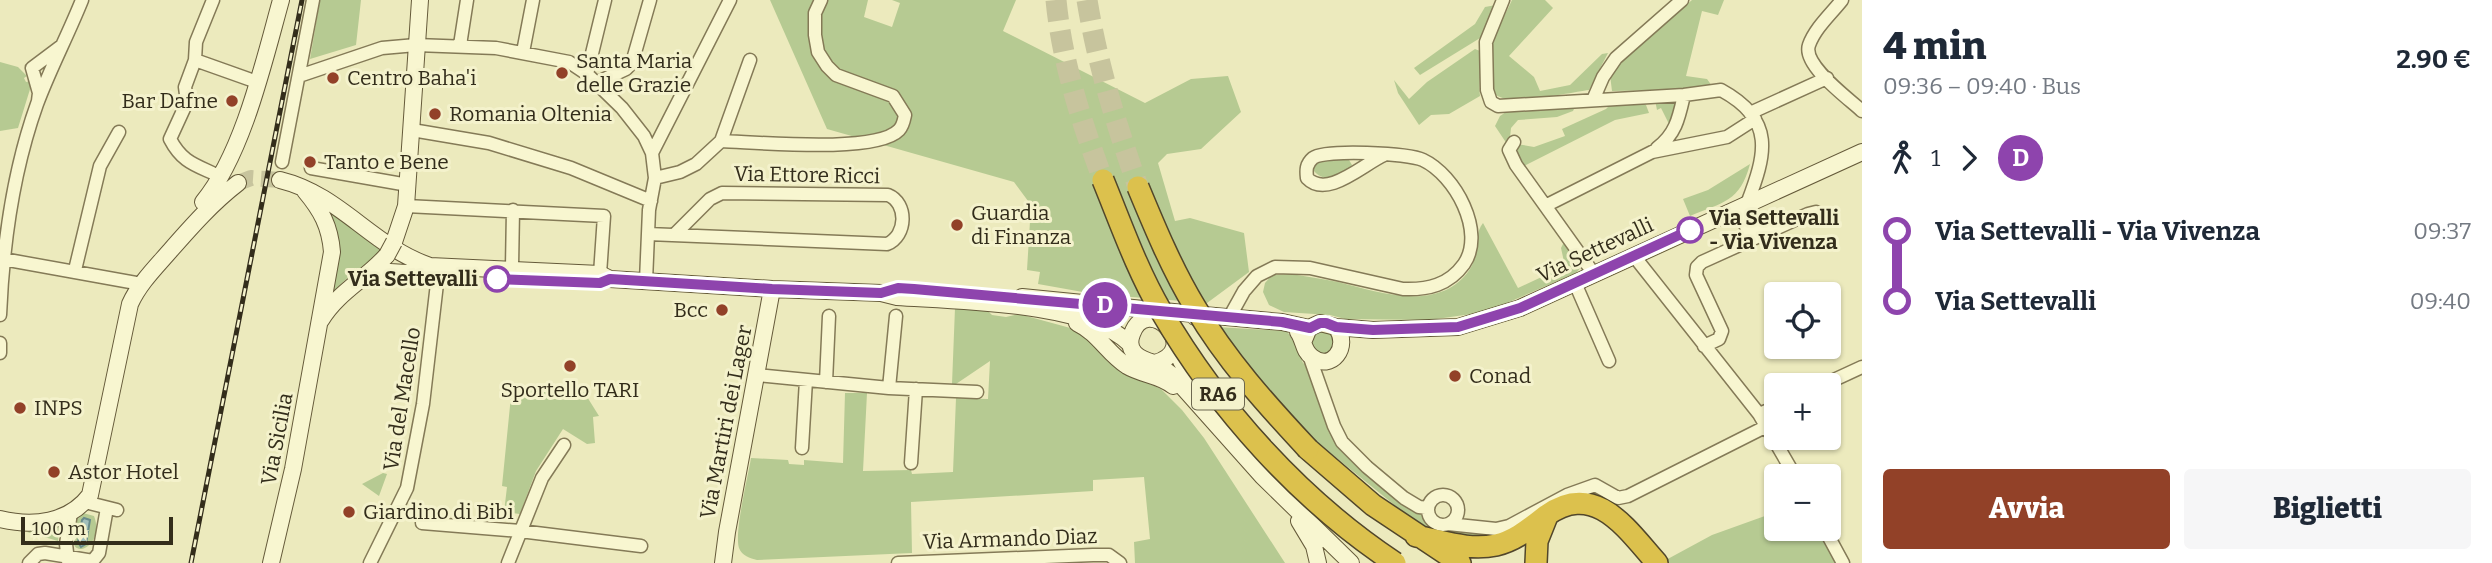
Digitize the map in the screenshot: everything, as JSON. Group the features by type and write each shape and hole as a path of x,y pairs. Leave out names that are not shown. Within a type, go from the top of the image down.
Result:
{"highway":[{"name":"RA6","path":"1102,180 1161,312 1215,390 1260,445 1304,489 1353,533 1395,563"},
{"name":"RA6","path":"1138,187 1157,233 1195,307 1228,356 1267,406 1339,477 1373,505 1460,563"},
{"path":"1416,536 1485,547 1516,538 1548,514 1571,504 1588,504 1604,509 1616,517 1657,563"},
{"path":"1536,563 1537,541 1548,514"}],"main road":[{"path":"0,519 19,524 39,523 71,513 90,495 135,289 143,271 221,177 257,82 281,0"},
{"path":"420,0 405,211 406,236 409,246 418,255 430,260 646,281 881,293 898,288 1084,309 1119,322 1156,319 1163,321 1172,331 1174,342 1198,389 1228,428 1268,471 1281,493"},
{"name":"Via Settevalli","path":"1307,341 1320,323 1373,330 1458,327 1520,308 1862,152"},
{"path":"280,180 314,191 382,242 412,260 430,266 509,271 515,268"},
{"path":"135,289 214,201 238,183"},
{"name":"Via Sicilia","path":"271,563 293,469 332,252 331,233 323,215 299,184"},
{"path":"320,322 331,304 360,280 390,248 405,211"},
{"path":"360,280 390,272 600,283 605,276"},
{"name":"Via Martiri dei Lager","path":"723,563 772,289"},
{"path":"1021,301 1204,315"},
{"path":"1021,301 1094,322 1115,331 1130,344 1142,361 1155,363 1172,375 1297,517 1311,539 1318,563"},
{"path":"1021,301 1090,330 1121,362 1142,374 1168,382 1222,430"},
{"name":"Via Settevalli","path":"1163,321 1204,315 1287,323 1307,341 1320,361 1332,359"},
{"name":"Via Settevalli","path":"1174,342 1189,330 1226,318"},
{"path":"1130,344 1133,331 1142,321"},
{"path":"1332,359 1339,352 1342,343 1336,327"},
{"name":"Via Settevalli","path":"1342,343 1373,330"},
{"path":"1155,363 1167,357 1174,342"},
{"path":"1234,445 1348,562"}],"street":[{"path":"0,315 3,259 21,162 37,104 82,0"},
{"path":"213,0 197,42 195,60 185,87 187,102 170,139 184,159 221,177"},
{"path":"282,162 313,0"},
{"path":"460,45 467,0"},
{"path":"523,52 533,0"},
{"path":"591,79 605,0"},
{"path":"591,79 626,69 632,63 650,0"},
{"path":"652,153 730,0"},
{"path":"721,141 818,145 874,143 902,128 905,115 892,96 836,75 818,52 815,13 821,0"},
{"path":"1503,0 1486,42 1487,90 1491,102 1499,106 1684,95 1721,90 1734,97 1752,116 1763,144 1761,168 1742,206 1757,237"},
{"path":"1592,100 1616,58 1682,0"},
{"path":"1842,0 1813,37 1808,48 1809,57 1814,66 1862,111"},
{"path":"37,104 38,93 32,68 63,44"},
{"path":"299,76 383,48 416,45 460,45 523,52 569,62 622,108 645,136 652,153 655,178 646,281"},
{"path":"195,60 257,82"},
{"path":"655,178 680,172 696,164 721,141 750,60"},
{"path":"1652,152 1727,137 1752,116 1827,78"},
{"path":"1547,205 1652,152 1670,139 1678,122 1684,95"},
{"path":"412,130 489,143 571,167 651,201"},
{"path":"75,270 100,166 119,132"},
{"path":"1514,142 1509,150 1516,165 1594,274"},
{"path":"1226,318 1257,276 1275,267 1310,268 1417,290 1440,285 1457,273 1469,256 1472,234 1466,211 1445,179 1423,160 1404,155 1331,153 1313,158 1306,167 1307,178 1313,185 1323,186 1348,177 1368,162 1384,155"},
{"path":"311,168 408,185"},
{"path":"1761,168 1770,193"},
{"name":"Via Ettore Ricci","path":"648,234 887,244 902,230 901,204 888,195 722,193 710,199 674,235"},
{"path":"513,210 515,268"},
{"path":"405,211 513,210 604,216 605,276"},
{"path":"1704,346 1719,339 1722,331 1696,275 1697,267 1702,262 1808,214 1816,212 1823,216"},
{"path":"1634,256 1764,422"},
{"path":"3,259 75,270 135,289"},
{"name":"Via del Macello","path":"370,563 407,488 421,416 438,275"},
{"path":"1575,283 1609,360"},
{"path":"826,382 829,316"},
{"path":"889,388 896,316"},
{"path":"1307,341 1334,426 1342,442 1404,498 1419,507 1428,508"},
{"path":"0,343 0,353"},
{"path":"1322,387 1332,359"},
{"path":"1841,377 1862,367"},
{"path":"756,375 889,388 977,392"},
{"path":"802,448 806,380"},
{"path":"911,463 916,389"},
{"path":"1759,414 1764,412"},
{"path":"1478,528 1468,522 1454,500 1446,495 1436,496 1428,508 1433,522 1443,525 1488,530 1509,526 1567,495 1595,485 1618,498 1628,496 1764,428"},
{"path":"508,563 542,478 564,445"},
{"path":"29,563 38,554 45,553 67,560 92,562 99,553 112,509 85,502"},
{"path":"1448,524 1456,518 1458,508"},
{"path":"67,560 66,544 71,513"},
{"path":"422,523 520,531 641,546"},
{"path":"1831,541 1843,563"},
{"name":"Via Armando Diaz","path":"898,563 1101,555 1109,555 1120,563"}],"green space":[{"path":"320,0 361,0 356,45 310,59"},
{"path":"770,0 817,0 808,12 810,49 826,75 888,90 840,74 818,52 821,0 868,0 864,17 892,27 900,3 892,0 1016,0 1003,31 1145,103 1191,79 1228,76 1241,112 1201,149 1167,154 1158,163 1175,221 1190,218 1244,233 1249,272 1207,303 1094,294 1038,284 1040,272 1027,270 1031,205 1014,182 827,129"},
{"path":"1512,0 1545,0 1553,8 1509,56 1534,77 1540,91 1570,85 1602,54 1608,53 1589,90 1524,99 1501,97 1494,93 1491,77 1492,45"},
{"path":"1692,0 1724,0 1718,15 1702,11 1686,76 1707,79 1712,86 1612,91 1610,75 1622,61"},
{"path":"1496,5 1485,35 1420,75 1414,68 1475,24 1485,7"},
{"path":"1475,49 1480,51 1481,56 1480,96 1449,114 1431,115 1419,125 1398,93 1394,80 1409,99 1427,82"},
{"path":"0,62 18,67 27,76 24,78 26,82 30,81 31,86 18,128 0,131"},
{"path":"1675,99 1670,126 1661,108 1657,110 1655,100"},
{"path":"1638,101 1646,105 1649,113 1615,120 1524,166 1514,151 1517,144 1534,147 1565,136 1562,129 1610,105"},
{"path":"1575,107 1573,111 1557,117 1518,120 1511,128 1509,147 1495,126 1500,116 1506,112"},
{"path":"1344,158 1352,165 1345,174 1329,178 1314,171 1314,166 1320,162"},
{"path":"1750,164 1741,186 1729,199 1690,216 1683,199 1708,190"},
{"path":"328,210 381,249 339,286 327,301"},
{"path":"1483,223 1518,288 1565,266 1561,248 1563,244 1566,243 1583,265 1576,273 1486,312 1429,320 1345,319 1330,315 1284,312 1269,305 1263,292 1265,283 1272,275 1290,274 1390,294 1426,296 1442,291 1457,283 1470,269"},
{"path":"955,308 987,310 992,315 1006,317 1019,314 1074,329 1086,336 1121,371 1161,389 1204,438 1285,563 1135,563 1134,542 1150,539 1144,477 1093,480 1093,491 911,502 912,553 757,560 744,555 739,548 738,530 751,458 788,460 789,464 804,465 804,460 843,463 845,393 867,393 863,471 911,470 912,474 953,472 956,398 988,399 990,361 952,384"},
{"path":"1217,327 1287,331 1303,363 1307,365 1330,433 1343,453 1412,510 1424,516 1433,528 1488,536 1508,530 1491,542 1424,529 1307,434"},
{"path":"1323,331 1331,334 1334,342 1331,350 1323,353 1315,350 1312,342 1315,334"},
{"path":"512,386 584,392 599,416 593,417 595,443 587,444 563,429 536,471 520,514 504,512 507,487 502,486"},
{"path":"383,473 387,474 379,496 362,484"},
{"path":"83,513 94,516 96,527 91,543 80,549 73,542 74,530"},
{"path":"1764,516 1764,541 1824,541 1837,563 1664,561 1712,535"},
{"path":"60,524 58,541 27,532"}],"water":[{"path":"84,518 90,520 86,544 81,547 78,542"}],"tunnel":[{"path":"1056,0 1074,91 1103,180"},
{"path":"1087,0 1108,95 1138,187"},
{"path":"238,183 251,178 280,180"}],"railway":[{"path":"191,563 302,0"}],"bus line":[{"name":"D","path":"497,279 600,283 610,279 881,293 898,288 1282,322 1310,328 1314,324 1326,323 1336,327 1373,330 1426,329 1458,327 1520,308 1690,230"}],"place":[{"name":"Santa Maria delle Grazie","path":"562,73"},
{"name":"Centro Baha'i","path":"333,78"},
{"name":"Bar Dafne","path":"232,101"},
{"name":"Romania Oltenia","path":"435,114"},
{"name":"Tanto e Bene","path":"310,162"},
{"name":"Guardia di Finanza","path":"957,225"},
{"name":"Via Settevalli - Via Vivenza","path":"1690,230"},
{"name":"Via Settevalli","path":"497,279"},
{"name":"Bcc","path":"722,310"},
{"name":"Sportello TARI","path":"570,366"},
{"name":"Conad","path":"1455,376"},
{"name":"INPS","path":"20,408"},
{"name":"Astor Hotel","path":"54,472"},
{"name":"Giardino di Bibi","path":"349,512"}]}
